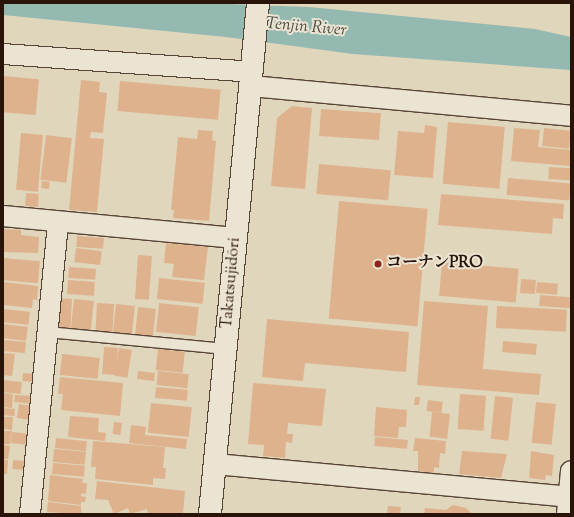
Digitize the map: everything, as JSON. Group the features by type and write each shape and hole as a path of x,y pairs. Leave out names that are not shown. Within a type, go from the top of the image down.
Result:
{"street":[{"name":"Takatsujidōri","path":"210,514 258,3"},
{"path":"3,54 252,70 571,116"},
{"path":"3,216 236,238"},
{"path":"30,514 58,222"},
{"path":"215,464 569,503 571,471"}],"lane":[{"path":"47,332 226,350"}],"water":[{"name":"Tenjin River","path":"3,3 202,3 309,7 535,29 571,37 571,70 353,54 226,37 3,15"}],"building":[{"path":"3,76 39,79 36,115 3,112"},
{"path":"81,80 100,82 99,92 107,93 103,133 91,132 90,138 104,139 97,212 69,210"},
{"path":"120,81 221,90 218,120 117,111"},
{"path":"292,106 312,108 305,189 271,186 277,118"},
{"path":"321,109 381,113 379,140 319,136"},
{"path":"448,122 505,127 499,189 443,184"},
{"path":"425,125 437,127 433,178 394,175 398,131 424,133"},
{"path":"514,128 540,130 538,147 571,150 571,166 511,161"},
{"path":"544,128 571,131 569,149 542,146"},
{"path":"198,130 213,131 212,140 216,141 209,221 173,218 174,210 171,210 178,137 197,139"},
{"path":"21,133 43,135 38,192 16,190"},
{"path":"46,135 72,138 66,183 41,180"},
{"path":"319,164 391,170 388,200 316,194"},
{"path":"549,167 571,168 570,180 548,179"},
{"path":"508,178 571,183 569,200 507,195"},
{"path":"42,181 50,182 49,189 41,188"},
{"path":"26,193 39,194 38,207 25,206"},
{"path":"441,194 564,204 563,219 553,218 552,234 438,225"},
{"name":"コーナンPRO","path":"339,201 428,209 417,326 329,319"},
{"path":"3,229 21,230 21,235 39,237 38,253 3,252"},
{"path":"77,236 104,238 103,249 76,247"},
{"path":"166,243 208,247 204,280 172,277 174,264 164,263"},
{"path":"76,248 102,251 100,265 74,262"},
{"path":"138,255 152,256 149,300 135,299"},
{"path":"3,258 40,261 38,283 3,280"},
{"path":"442,262 519,269 516,303 439,296"},
{"path":"69,267 96,269 95,280 68,278"},
{"path":"159,278 205,283 203,304 157,299"},
{"path":"521,279 536,280 535,294 520,293"},
{"path":"68,280 95,282 94,296 67,294"},
{"path":"3,282 38,286 37,300 33,299 32,308 3,305"},
{"path":"537,282 558,284 557,295 536,293"},
{"path":"540,295 571,297 570,308 539,306"},
{"path":"55,298 72,299 70,330 53,329"},
{"path":"74,299 94,301 91,333 71,331"},
{"path":"424,301 488,306 483,369 541,374 539,395 417,385"},
{"path":"97,303 114,304 112,334 95,333"},
{"path":"159,303 199,307 196,336 156,332"},
{"path":"116,304 135,306 132,336 113,334"},
{"path":"497,306 567,310 566,332 496,328"},
{"path":"138,307 156,309 153,337 135,335"},
{"path":"3,309 30,312 28,325 3,322"},
{"path":"267,319 409,332 406,372 305,363 303,381 262,377"},
{"path":"3,324 28,327 26,341 3,338"},
{"path":"3,340 26,342 25,353 3,351"},
{"path":"503,341 537,344 536,355 502,352"},
{"path":"104,347 118,348 116,375 102,374"},
{"path":"119,348 132,350 127,378 115,376"},
{"path":"158,349 185,352 183,373 156,370"},
{"path":"3,353 15,354 12,376 3,375"},
{"path":"62,354 100,358 98,379 60,375"},
{"path":"138,371 155,373 154,381 137,379"},
{"path":"158,371 189,374 187,388 157,385"},
{"path":"23,373 35,374 34,382 22,381"},
{"path":"60,377 123,383 120,416 61,410 63,394 58,394"},
{"path":"3,380 22,382 21,394 3,392"},
{"path":"253,383 326,389 322,426 288,423 287,434 293,434 292,443 286,442 285,458 263,456 264,445 248,444"},
{"path":"156,387 188,390 187,401 155,398"},
{"path":"3,393 13,394 12,408 3,407"},
{"path":"460,394 486,396 483,431 458,429"},
{"path":"15,395 33,396 32,404 14,402"},
{"path":"495,396 513,398 508,441 491,439"},
{"path":"415,397 420,397 419,405 414,405"},
{"path":"428,400 443,402 441,413 426,411"},
{"path":"536,402 556,404 552,445 532,443"},
{"path":"151,403 192,407 189,437 148,433"},
{"path":"19,404 31,406 29,420 17,418"},
{"path":"376,407 407,410 406,427 399,427 398,438 374,436"},
{"path":"3,408 15,409 14,416 3,415"},
{"path":"432,412 450,414 447,439 429,437"},
{"path":"70,416 99,418 98,432 106,433 105,441 68,437"},
{"path":"3,417 13,417 12,430 3,429"},
{"path":"114,422 122,423 120,435 113,434"},
{"path":"131,425 146,427 145,435 187,439 186,449 129,443"},
{"path":"3,431 12,431 10,444 3,444"},
{"path":"12,432 29,434 28,445 11,443"},
{"path":"375,437 408,440 407,449 374,446"},
{"path":"56,438 87,441 86,451 55,448"},
{"path":"415,438 446,441 445,454 440,453 439,468 434,467 434,473 418,471 418,451 413,451"},
{"path":"93,441 165,447 163,468 166,468 165,479 153,478 153,485 95,479 96,467 91,467"},
{"path":"3,445 10,446 8,459 3,459"},
{"path":"54,449 86,452 85,465 53,462"},
{"path":"462,451 507,454 501,478 459,474"},
{"path":"531,451 554,455 552,476 546,475 545,480 529,478"},
{"path":"3,460 8,460 7,474 3,474"},
{"path":"13,460 26,461 25,470 12,469"},
{"path":"53,463 85,466 84,477 52,474"},
{"path":"50,475 83,479 82,483 87,483 86,494 82,493 81,496 86,497 85,502 81,502 81,505 48,501"},
{"path":"97,481 185,491 183,514 148,514 147,509 130,514 128,508 114,514 108,500 95,499"},
{"path":"48,502 81,506 81,514 47,512"},
{"path":"453,505 466,508 472,514 424,514 425,508 446,510"},
{"path":"388,506 401,507 400,514 387,514"}],"place":[{"name":"コーナンPRO","path":"378,264"}]}
